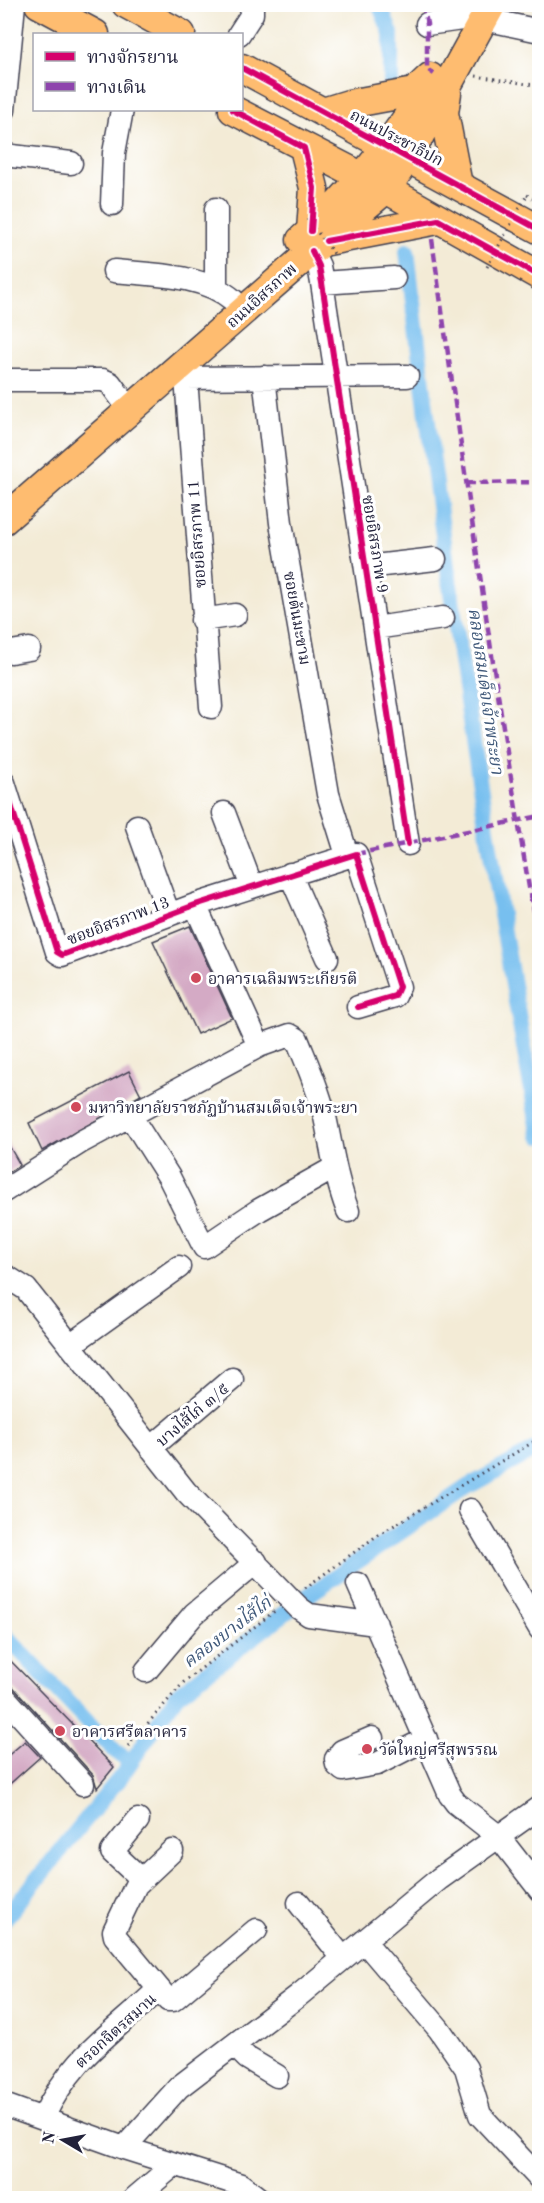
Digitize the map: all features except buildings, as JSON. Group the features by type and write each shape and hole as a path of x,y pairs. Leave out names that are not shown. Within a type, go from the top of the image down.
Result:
{"main road":[{"path":"39,4 93,33"},
{"path":"126,4 179,33"},
{"name":"ถนนอิสรภาพ","path":"4,520 187,369 374,184 455,72 481,12"},
{"name":"ถนนประชาธิปก","path":"243,69 458,185 537,217"},
{"path":"323,112 349,104 414,92 455,72"},
{"path":"455,72 444,103 444,113 458,185"},
{"path":"235,111 374,184 540,276"},
{"path":"304,148 314,188 318,240"},
{"path":"5,500 121,398 224,294 318,240 438,220"}],"street":[{"path":"4,110 14,4"},
{"path":"240,33 252,14 252,4"},
{"path":"427,24 481,12 540,31"},
{"path":"112,204 114,153 122,111"},
{"path":"4,155 71,163"},
{"path":"114,271 159,276 224,294 216,209"},
{"name":"ซอยอิสรภาพ 9","path":"318,240 322,283 408,844"},
{"path":"322,283 394,278"},
{"path":"187,369 264,377 407,376"},
{"name":"ซอยอิสรภาพ 11","path":"187,369 202,620 211,707"},
{"name":"ซอยต้นมะขาม","path":"264,377 282,523 327,795 352,855 399,987 394,996 358,1007"},
{"path":"4,380 103,380 110,383 121,398"},
{"path":"366,567 435,559"},
{"path":"202,620 235,615"},
{"path":"375,628 443,618"},
{"path":"4,649 11,652 29,649"},
{"name":"ซอยอิสรภาพ 13","path":"4,783 14,849 57,951 62,955 195,905 352,855"},
{"path":"224,813 252,887"},
{"path":"137,826 169,915"},
{"path":"290,874 327,958"},
{"path":"195,905 259,1046"},
{"path":"4,1191 81,1142 259,1046 290,1035 297,1039 325,1116 334,1168 348,1211"},
{"path":"131,1117 169,1177 204,1247 259,1210 334,1168"},
{"path":"70,1345 179,1267"},
{"path":"4,1275 26,1289 186,1492 298,1606 376,1624"},
{"name":"บางไส้ไก่ ๓/๕","path":"151,1448 232,1379"},
{"path":"470,1510 540,1629"},
{"path":"146,1671 194,1614 256,1562"},
{"path":"358,1584 456,1803 498,1836 540,1890"},
{"path":"4,1696 83,1784"},
{"path":"372,1738 342,1751 336,1759 337,1765 343,1770 377,1764 426,1739"},
{"path":"124,2148 179,2087 298,1996 342,1957 439,1879 540,1807"},
{"path":"138,1821 112,1852 141,1879"},
{"path":"159,1989 114,1933 141,1879 172,1851"},
{"path":"299,1903 342,1957"},
{"name":"ตรอกจิตรสมาน","path":"43,2118 72,2068 159,1989 168,2000 172,2000 256,1930"},
{"path":"364,1941 439,2029 466,2068 480,2115 540,2179"},
{"path":"234,2045 247,2058 277,2076"},
{"path":"4,2105 124,2148 241,2185 258,2199"},
{"path":"135,2199 175,2164"}],"path":[{"path":"455,72 540,86"},
{"path":"487,267 527,195 536,200 537,217"},
{"path":"128,1746 184,1682 298,1606 378,1535 540,1438"}],"waterway":[{"name":"คลองสมเด็จเจ้าพระยา","path":"379,4 391,33 391,81"},
{"name":"คลองสมเด็จเจ้าพระยา","path":"407,251 466,695 501,916 540,1136"},
{"name":"คลองบางไส้ไก่","path":"4,1920 122,1775 177,1695 313,1592 467,1487 540,1447"},
{"path":"4,1634 115,1751 131,1762"}],"marked path":[{"path":"423,4 427,24 427,69 434,74"},
{"path":"432,239 483,596 540,952"},
{"path":"466,483 540,482"},
{"path":"356,854 540,816"}],"cycle path":[{"path":"243,69 540,230"},
{"path":"235,111 304,148 314,188 311,231"},
{"path":"326,241 438,220 540,276"},
{"path":"312,251 319,266 322,283 408,844"},
{"path":"4,783 57,952 62,955 195,905 356,854 399,987 395,996 358,1007"}],"place":[{"name":"อาคารเฉลิมพระเกียรติ","path":"196,978"},
{"name":"มหาวิทยาลัยราชภัฏบ้านสมเด็จเจ้าพระยา","path":"76,1107"},
{"name":"อาคารศรีตลาคาร","path":"60,1731"},
{"name":"วัดใหญ่ศรีสุพรรณ","path":"367,1749"}]}
